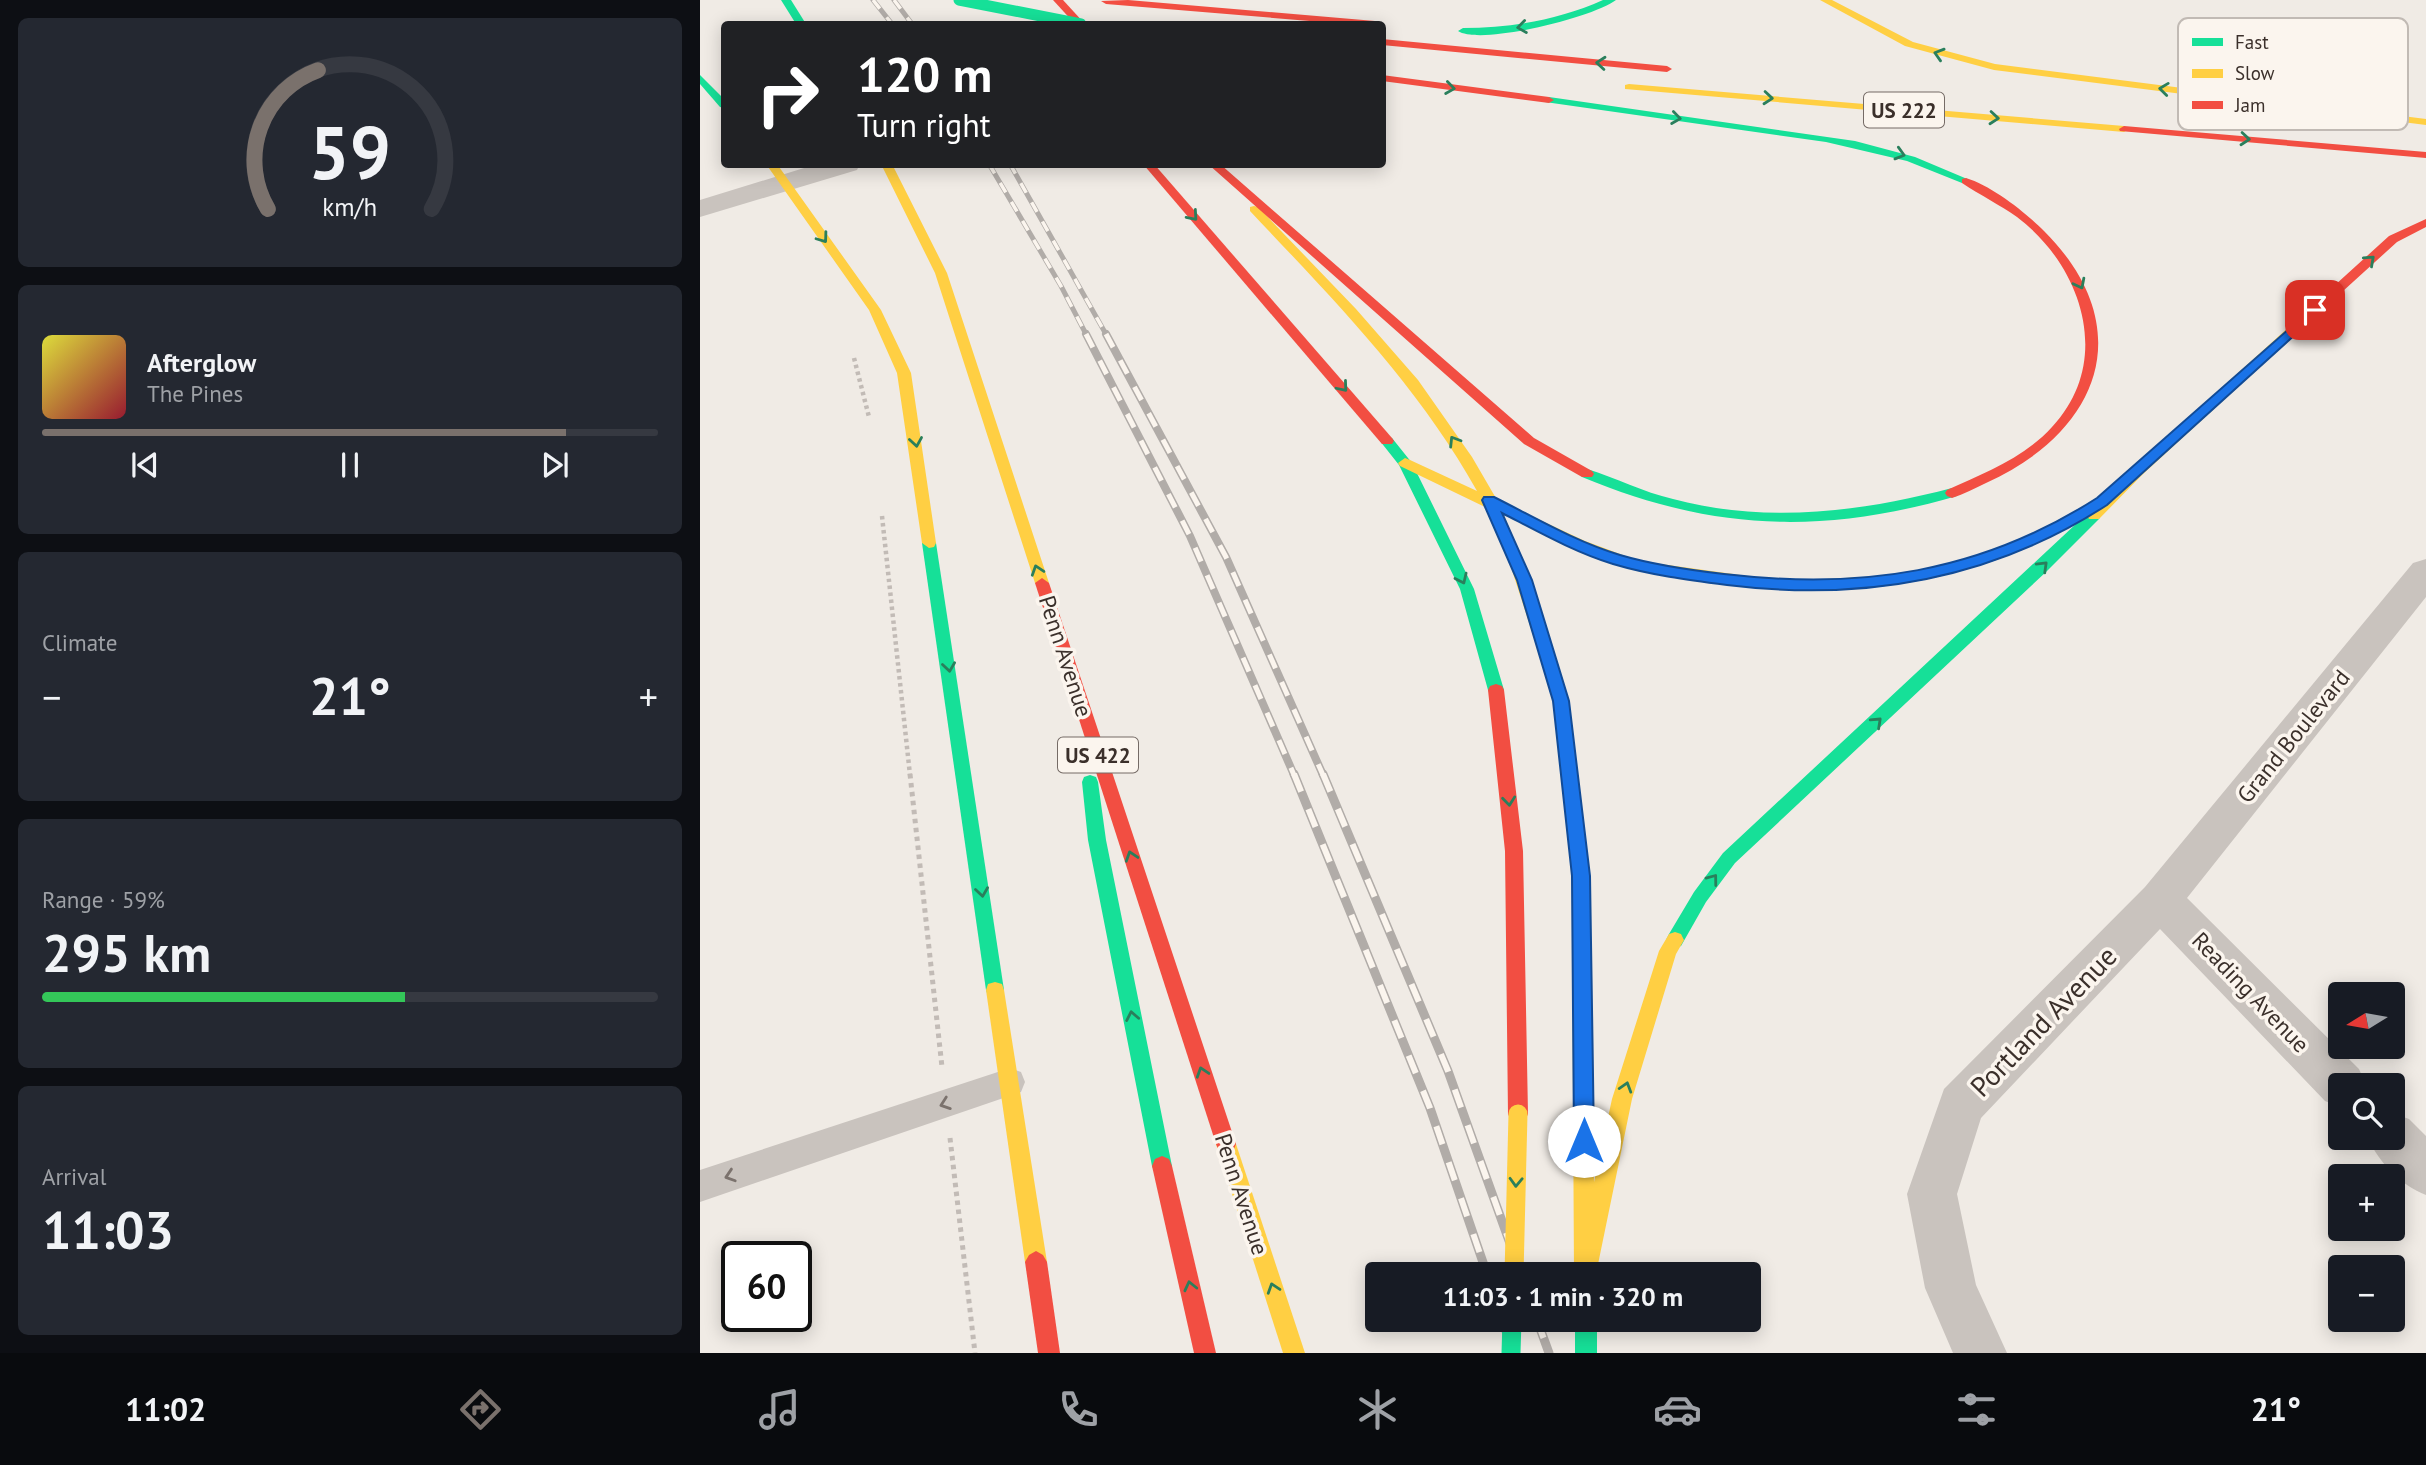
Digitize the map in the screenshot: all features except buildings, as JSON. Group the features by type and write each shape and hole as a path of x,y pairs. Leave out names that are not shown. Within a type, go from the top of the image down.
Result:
{"main road":[{"path":"786,0 799,21"},
{"path":"959,0 1066,21"},
{"path":"1003,0 1021,21"},
{"path":"1058,0 1078,21"},
{"path":"1442,30 1483,31 1540,24 1578,15 1611,0"},
{"path":"1825,0 1902,41 1969,62 2178,91"},
{"path":"1104,1 1221,21"},
{"path":"1104,1 1340,21"},
{"path":"1386,42 1677,69"},
{"path":"1386,64 1472,73"},
{"path":"700,78 721,102"},
{"path":"1218,168 1529,441 1560,460 1651,499 1695,509 1763,517 1817,518 1903,508 1963,489 2029,454 2057,432 2086,389 2096,353 2095,335 2092,312 2074,271 2056,249 2014,211 1961,178 1914,158 1879,148 1815,136 1386,79"},
{"name":"US 222","path":"1608,85 2426,155"},
{"path":"2408,120 2426,122"},
{"path":"2402,130 2426,132"},
{"name":"Penn Avenue","path":"888,168 941,273 1294,1353"},
{"path":"1152,168 1280,314 1405,463 1467,589 1496,688 1514,850 1518,1114 1514,1262"},
{"path":"1217,168 1336,295 1413,383 1452,438 1489,500 1525,580 1561,701 1581,876 1586,1262"},
{"path":"777,174 875,310 904,373 1049,1353"},
{"path":"1588,1262 1622,1099 1654,991 1668,951 1700,897 1729,858 2021,587 2138,471 2393,239 2426,222"},
{"path":"1405,463 1489,500 1550,532 1614,559 1690,575 1762,584 1832,586 1945,571 2021,546 2065,525 2102,501 2138,471"},
{"path":"1081,703 1097,840 1157,1143 1205,1353"},
{"path":"1511,1353 1512,1332"},
{"path":"1586,1332 1586,1353"}],"street":[{"path":"700,209 777,174 819,168"},
{"name":"Grand Boulevard","path":"2160,900 2426,572"},
{"name":"Reading Avenue","path":"2160,900 2330,1073"},
{"name":"Portland Avenue","path":"1980,1353 1951,1288 1932,1194 1961,1105 2160,900"},
{"path":"2405,1149 2426,1171"}],"lane":[{"path":"700,1186 1010,1082"}],"path":[{"path":"850,346 861,378 870,424"},
{"path":"881,502 975,1353"}],"railway":[{"path":"873,0 890,21"},
{"path":"894,0 910,21"},
{"path":"991,168 1061,286 1087,336"},
{"path":"1012,168 1107,336"},
{"path":"1086,334 1190,536 1294,775"},
{"path":"1106,334 1226,557 1323,775"},
{"path":"1294,774 1430,1108 1483,1262"},
{"path":"1323,774 1448,1071 1517,1262"},
{"path":"1506,1332 1514,1353"},
{"path":"1541,1332 1549,1353"}],"traffic: fast":[{"path":"786,0 799,21"},
{"path":"959,0 1066,21"},
{"path":"1463,31 1520,28 1575,15 1611,0"},
{"path":"700,78 721,102"},
{"path":"1549,100 1855,144 1911,159 1966,181"},
{"path":"1387,441 1405,463 1467,589 1496,690"},
{"path":"1587,474 1630,492 1675,505 1768,518 1861,513 1952,493"},
{"path":"1675,940 1700,897 1729,858 2041,568 2094,515"},
{"path":"1883,581 1934,573 1983,560 2030,541 2075,518"},
{"path":"929,543 995,990"},
{"path":"1550,665 1561,701 1581,876 1581,925"},
{"path":"1090,782 1097,840 1162,1166"},
{"path":"1511,1353 1512,1332"},
{"path":"1586,1332 1586,1353"}],"traffic: slow":[{"path":"1825,0 1909,44 1994,67 2178,90"},
{"path":"1629,87 2124,129"},
{"path":"2408,120 2426,122"},
{"path":"774,168 875,310 904,373 929,543"},
{"path":"888,168 941,273 1042,583"},
{"path":"1254,209 1383,347 1413,383 1467,460 1508,541 1550,665"},
{"path":"2094,515 2138,471 2306,318"},
{"path":"1405,463 1580,545 1637,566 1762,583 1808,585 1883,581"},
{"path":"1581,925 1585,1262"},
{"path":"1587,1262 1622,1099 1668,951 1675,940"},
{"path":"995,990 1036,1262"},
{"path":"1514,1262 1518,1114"},
{"path":"1226,1144 1294,1353"}],"traffic: jam":[{"path":"1058,0 1077,21"},
{"path":"1106,1 1340,21"},
{"path":"1386,42 1667,69"},
{"path":"1386,79 1549,100"},
{"path":"2124,129 2426,155"},
{"path":"1152,168 1387,441"},
{"path":"1218,168 1529,441 1587,474"},
{"path":"1952,493 2014,465 2057,430 2084,389 2093,345 2086,300 2062,256 2022,215 1966,181"},
{"path":"2306,318 2393,239 2426,222"},
{"path":"1042,583 1226,1144"},
{"path":"1496,690 1514,851 1518,1114"},
{"path":"1162,1166 1205,1353"},
{"path":"1036,1262 1049,1353"}],"route":[{"path":"1584,1141 1581,876 1561,701 1525,580 1489,500 1550,532 1614,559 1678,574 1762,584 1832,586 1945,571 2021,546 2065,525 2102,501 2315,310"}]}
